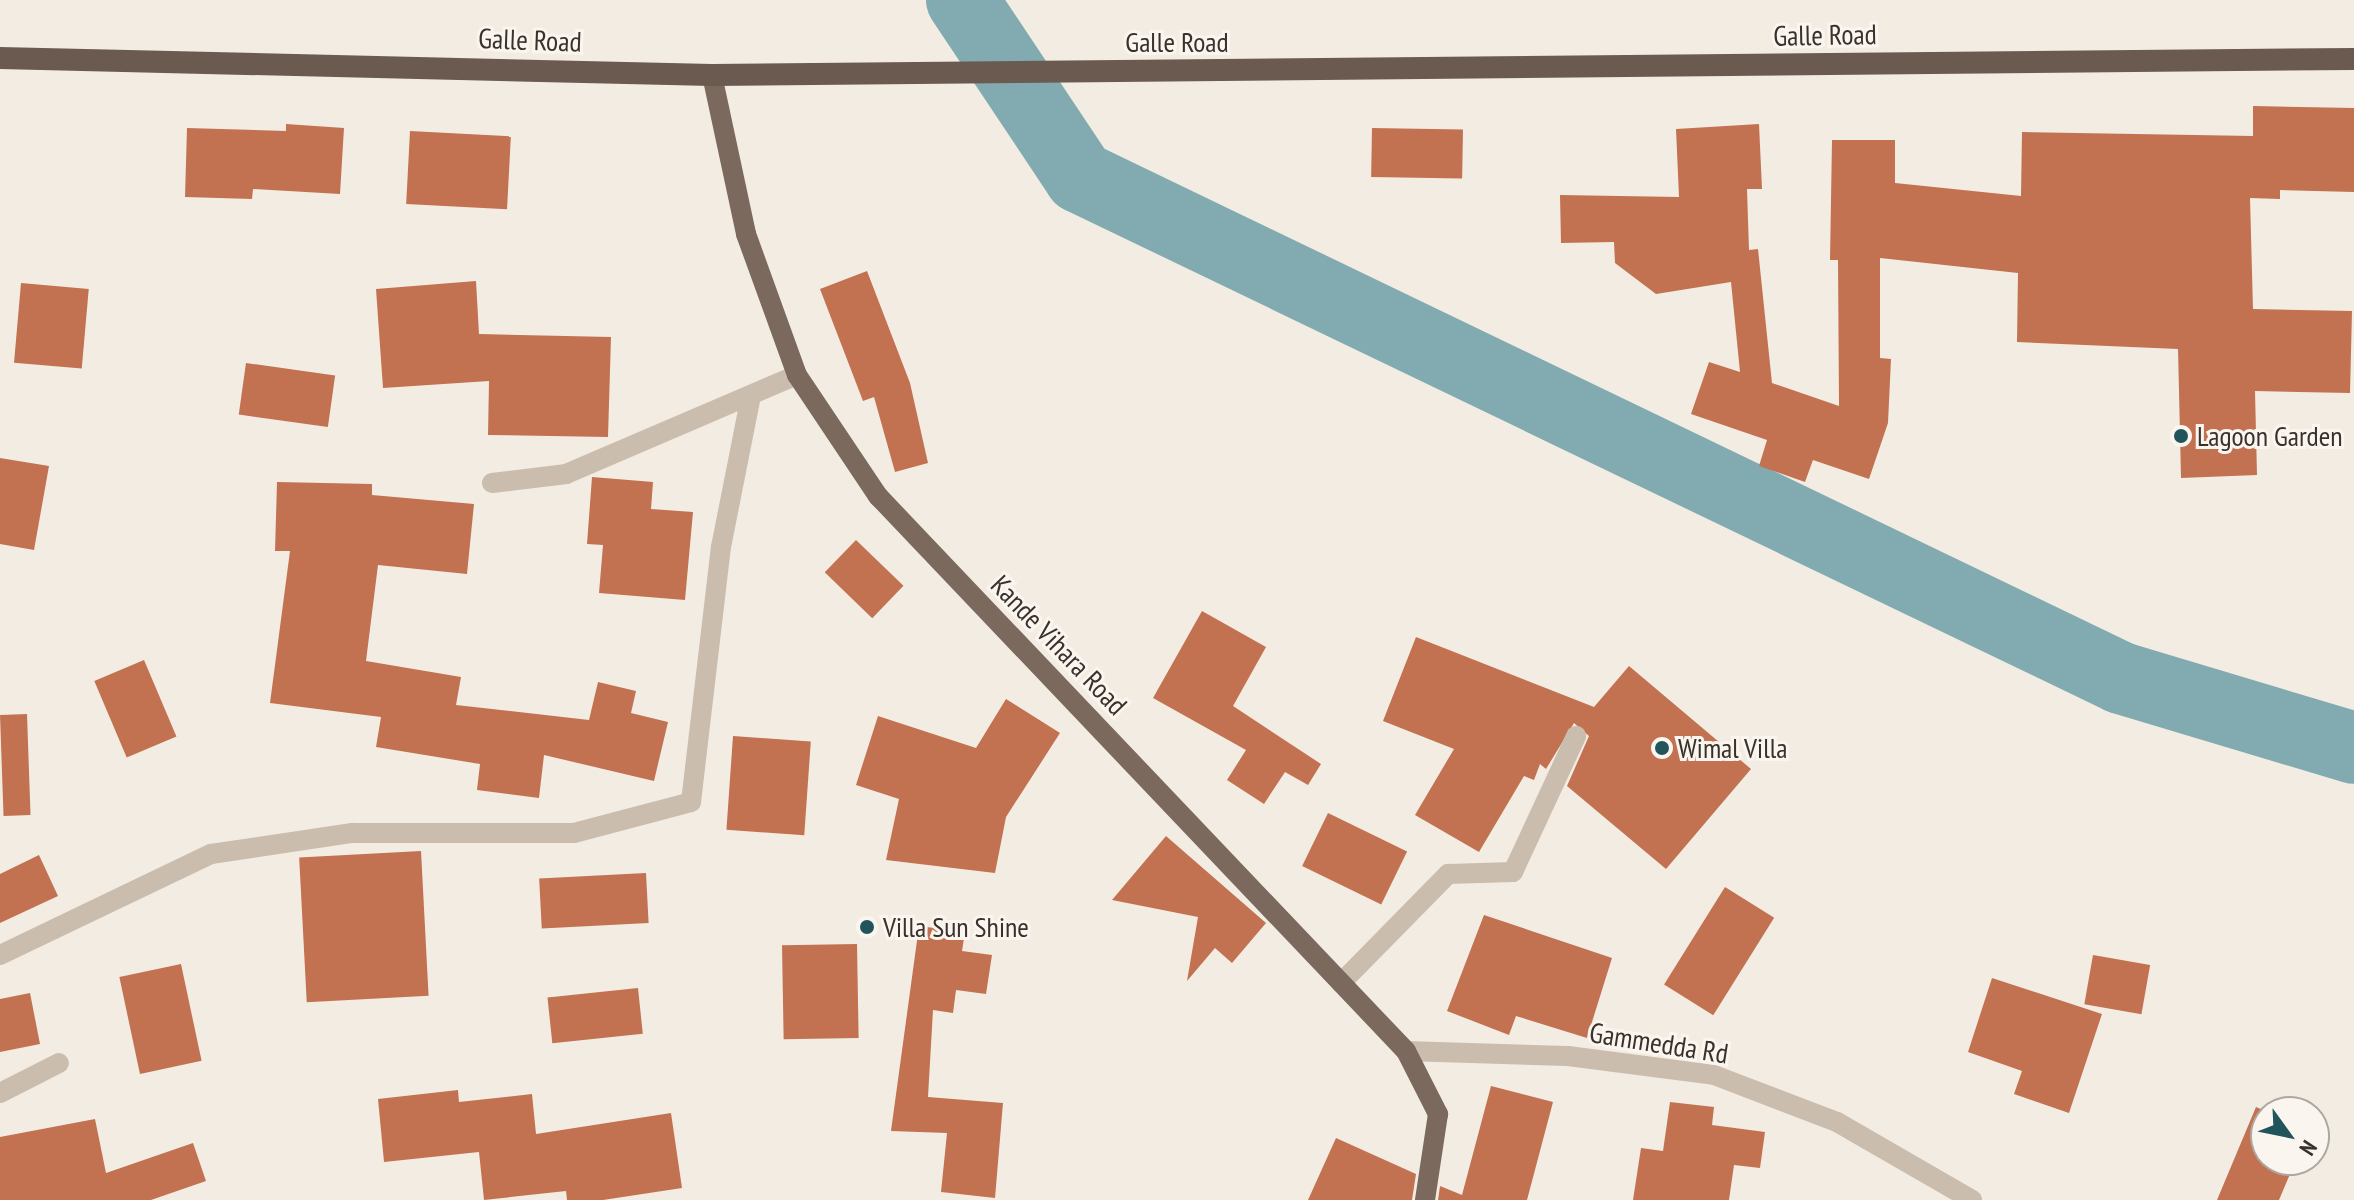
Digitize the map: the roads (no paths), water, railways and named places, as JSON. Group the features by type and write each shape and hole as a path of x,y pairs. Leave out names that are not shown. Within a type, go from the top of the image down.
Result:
{"highway":[{"name":"Galle Road","path":"0,58 712,75 1165,73 2354,59"}],"main road":[{"name":"Kande Vihara Road","path":"712,75 746,234 797,375 878,496 1406,1051 1438,1114 1425,1200"}],"street":[{"path":"492,483 566,474 797,375"},
{"path":"0,955 211,854 352,833 574,833 691,802 721,547 751,395"},
{"path":"1341,983 1448,874 1513,872 1576,736"},
{"name":"Gammedda Rd","path":"1406,1051 1568,1056 1714,1075 1837,1122 1972,1200"},
{"path":"0,1093 59,1063"}],"waterway":[{"path":"962,0 1080,177 2121,678 2354,748"}],"place":[{"name":"Lagoon Garden","path":"2181,436"},
{"name":"Wimal Villa","path":"1662,748"},
{"name":"Villa Sun Shine","path":"867,927"}]}
